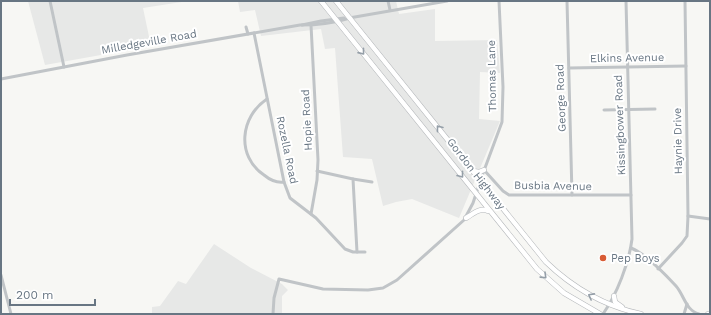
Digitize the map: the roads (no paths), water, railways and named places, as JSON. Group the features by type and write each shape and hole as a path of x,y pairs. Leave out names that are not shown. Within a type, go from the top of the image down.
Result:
{"highway":[{"name":"Gordon Highway","path":"321,1 530,262 544,277 572,299 600,314"},
{"name":"Gordon Highway","path":"336,1 540,254 557,273 582,291 610,305 642,314"},
{"path":"473,171 479,172 484,170"},
{"path":"466,218 482,209 492,214"},
{"path":"614,296 614,300 618,305 642,314"}],"street":[{"path":"50,1 64,67"},
{"path":"388,1 390,10"},
{"name":"Milledgeville Road","path":"300,25 311,25 447,1"},
{"name":"Thomas Lane","path":"466,218 502,122 499,1"},
{"name":"George Road","path":"567,1 572,195"},
{"name":"Kissingbower Road","path":"607,314 631,248 632,239 626,1"},
{"name":"Haynie Drive","path":"658,269 682,244 687,236 685,1"},
{"name":"Milledgeville Road","path":"1,79 254,34 306,23 337,20"},
{"name":"Hopie Road","path":"311,25 318,171 311,214"},
{"path":"246,27 248,34"},
{"name":"Rozella Road","path":"254,34 284,182 290,198 311,214 345,249 365,252"},
{"name":"Elkins Avenue","path":"569,68 686,66"},
{"path":"267,99 257,107 250,118 244,136 245,144 249,159 256,169 269,179 277,182 284,182"},
{"path":"604,110 655,109"},
{"name":"Busbia Avenue","path":"484,170 503,191 509,195 631,195"},
{"path":"318,171 372,182"},
{"path":"353,179 357,252"},
{"path":"688,216 710,219"},
{"path":"273,314 274,298 279,279 323,289 368,290 384,288 397,280 466,218"},
{"path":"631,248 639,251 658,269 676,287 691,311 699,314"},
{"path":"1,275 11,314"},
{"path":"684,314 687,304"},
{"name":"Kissingbower Road","path":"603,314 610,305"}],"place":[{"name":"Pep Boys","path":"603,258"}]}
